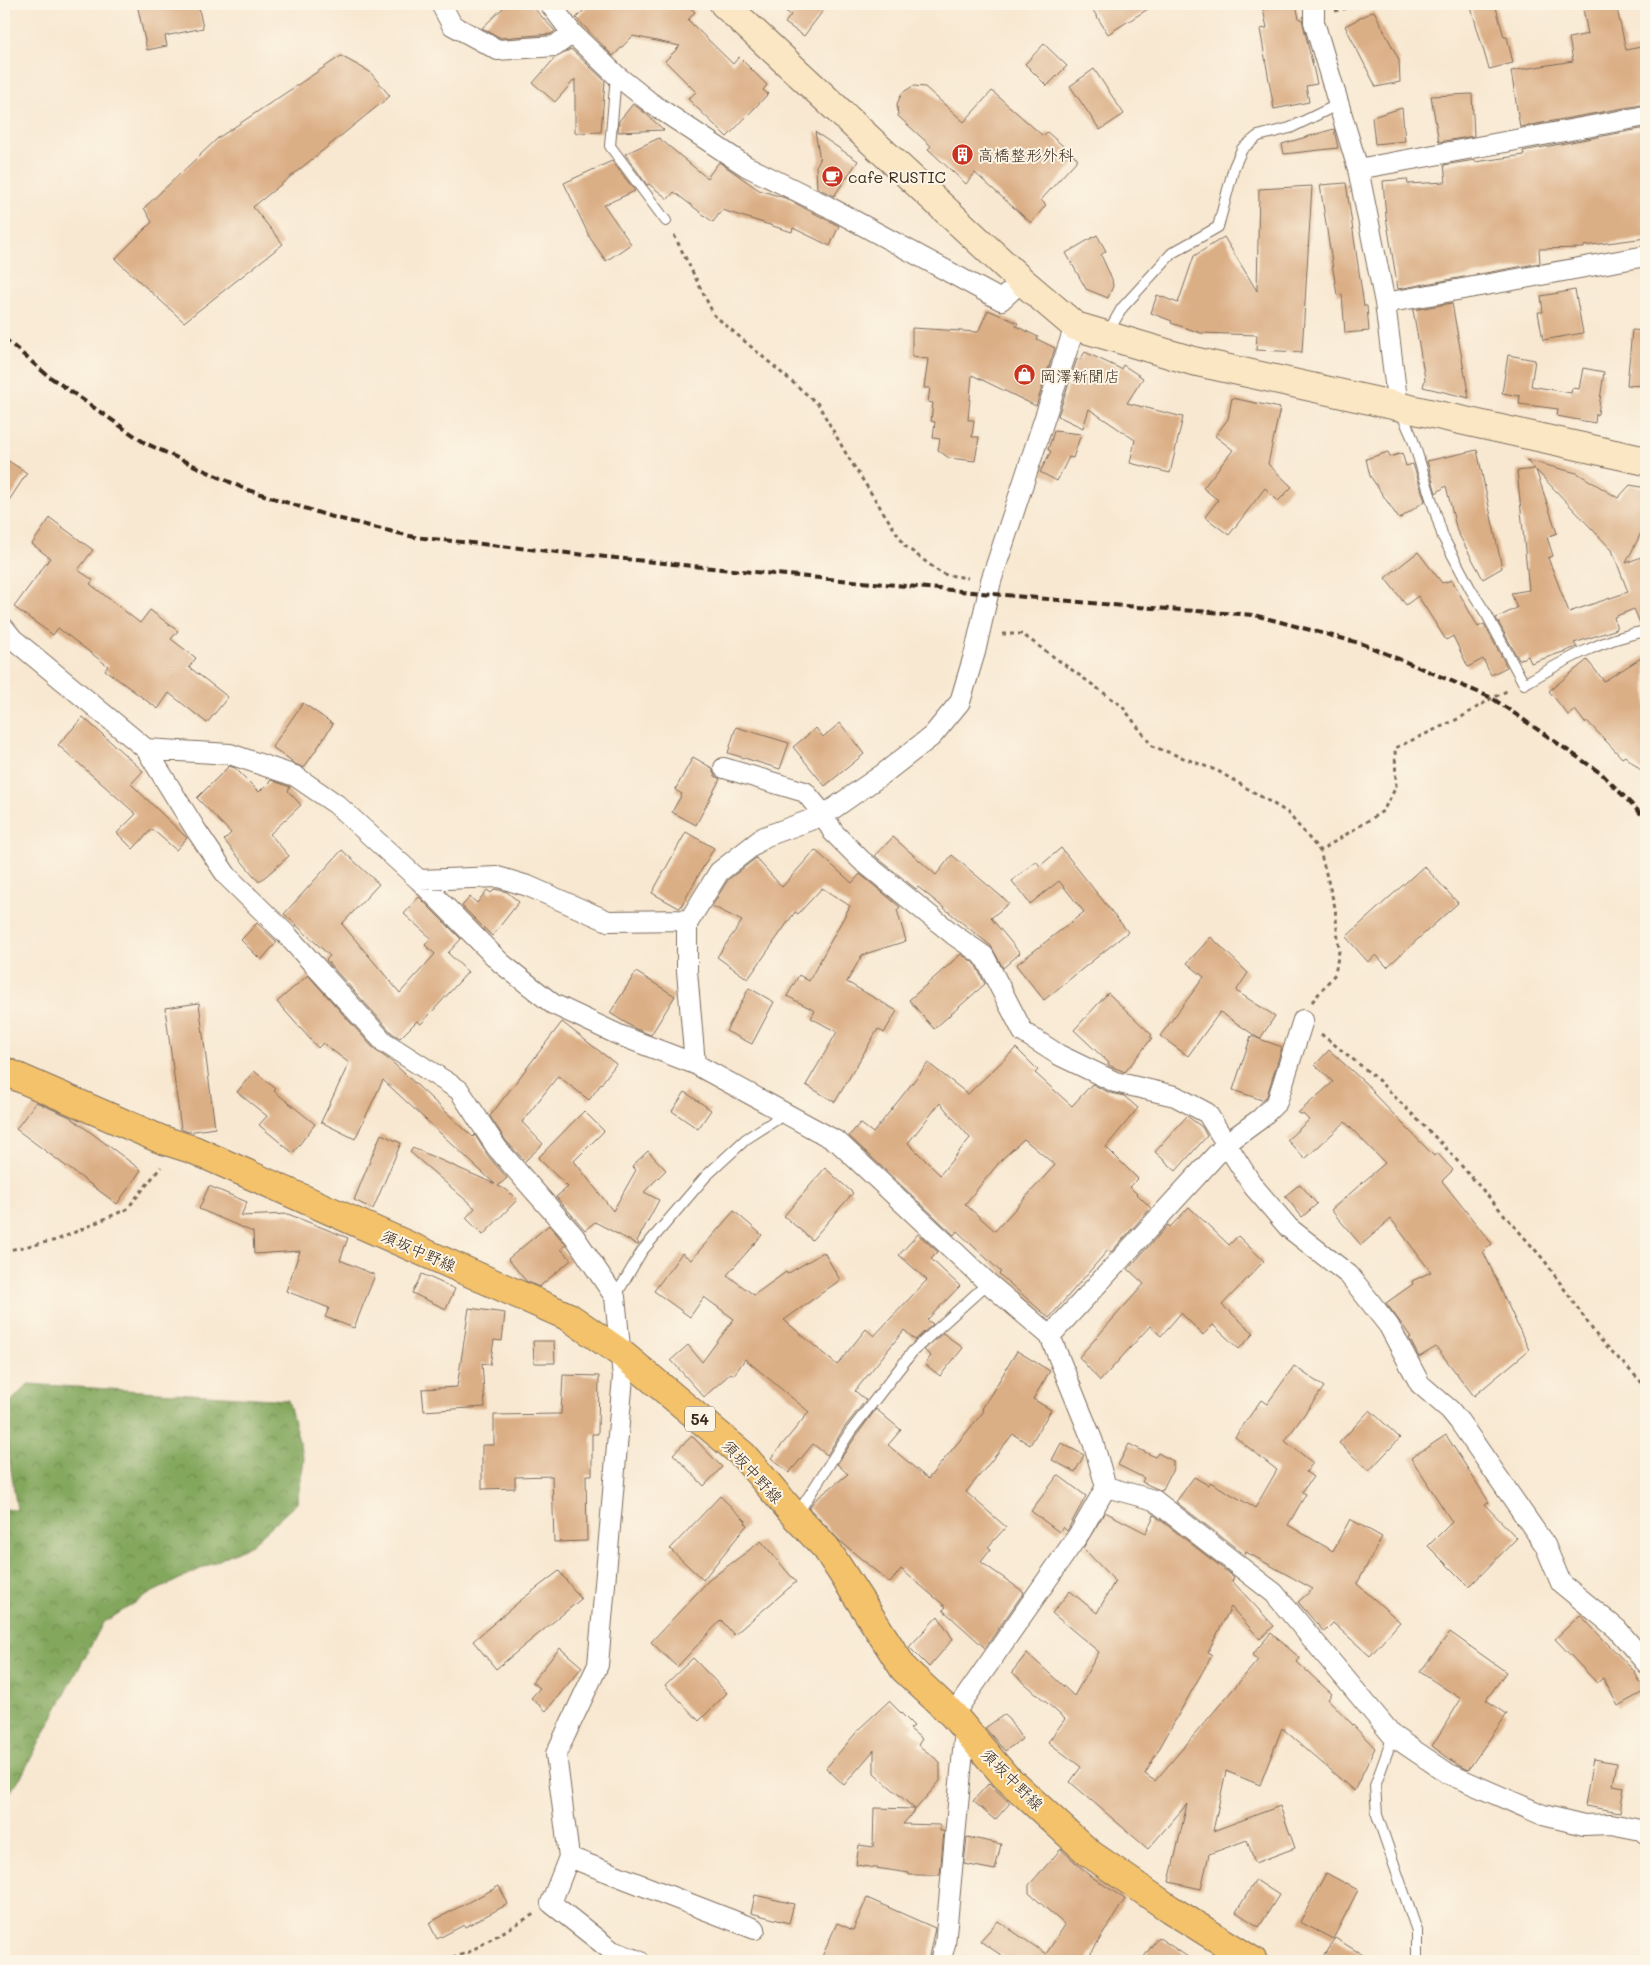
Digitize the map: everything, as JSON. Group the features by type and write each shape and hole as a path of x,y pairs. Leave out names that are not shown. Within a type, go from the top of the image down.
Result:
{"main road":[{"name":"須坂中野線","path":"4,1072 160,1139 194,1150 569,1317 622,1354 744,1455 796,1517 826,1548 904,1669 959,1722 1005,1776 1089,1853 1170,1909 1253,1961"}],"street":[{"path":"440,4 452,25 498,50 555,46 572,33"},
{"path":"550,4 572,33 616,75 650,103 746,166 827,206 1001,300 1022,281"},
{"path":"724,4 1022,281 1075,326 1192,361 1646,461"},
{"path":"1320,9 1314,22 1358,169 1386,303 1398,407"},
{"path":"1358,169 1646,116"},
{"path":"1386,303 1646,256"},
{"path":"695,1064 687,971 687,924 689,920 718,872 764,837 824,815 884,774 932,736 960,702 979,634 991,581 1075,326"},
{"path":"4,628 13,639 146,748 196,830 227,876 286,934 384,1042 459,1090 497,1148 574,1236 615,1297 623,1377 598,1665 556,1754 569,1857 551,1903 612,1950 639,1961"},
{"path":"146,748 230,754 295,776 336,804 419,880 502,963 553,1004 619,1035 695,1064 838,1142 988,1283 1050,1336 1093,1442 1106,1486 1081,1531 959,1722 945,1944 940,1961"},
{"path":"724,768 805,792 824,815 833,832 861,860 954,935 984,956 1023,1032 1059,1055 1115,1082 1175,1096 1207,1113 1253,1186 1289,1228 1349,1275 1389,1326 1420,1384 1450,1410 1459,1421 1545,1545 1561,1583 1617,1629 1646,1664"},
{"path":"419,880 498,877 528,886 608,921 689,920"},
{"path":"1050,1336 1227,1143 1260,1119 1277,1102 1303,1020"},
{"path":"1106,1486 1154,1500 1274,1593 1394,1736 1449,1774 1543,1815 1584,1825 1611,1824 1641,1830 1646,1834"},
{"path":"569,1857 755,1929"}],"lane":[{"path":"616,75 610,146 666,221"},
{"path":"1107,335 1122,308 1172,253 1218,227 1234,167 1242,149 1258,136 1290,128 1339,104"},
{"path":"1398,407 1412,437 1443,537 1524,684 1568,658 1624,635 1646,631"},
{"path":"615,1297 642,1251 706,1176 746,1139 785,1114"},
{"path":"796,1517 850,1432 913,1351 988,1283"},
{"path":"1394,1736 1375,1786 1377,1815 1417,1931 1417,1961"}],"path":[{"path":"1320,9 1363,4"},
{"path":"666,221 714,315 818,404 848,457 905,546 942,574 991,581"},
{"path":"979,634 1022,634 1122,706 1152,746 1218,771 1287,812 1320,850 1336,907 1338,950 1335,974 1312,1001 1303,1020 1374,1076 1445,1147 1544,1260 1598,1336 1646,1386"},
{"path":"1320,850 1383,811 1396,787 1395,748 1460,718 1492,698 1524,684"},
{"path":"4,1251 57,1240 127,1210 179,1145"},
{"path":"445,1961 469,1952 551,1903"}],"green space":[{"path":"28,1384 288,1400 304,1460 297,1503 252,1544 151,1593 103,1623 22,1775 4,1801 4,1509 17,1510 4,1423 4,1409"}],"building":[{"path":"137,4 198,4 203,28 165,36 167,46 147,50"},
{"path":"507,4 530,4 555,31 551,34 501,38 482,28"},
{"path":"590,4 686,4 695,12 688,20 733,64 739,57 767,85 763,90 768,94 727,137 688,99 696,92 665,61 680,46 633,36 613,56 576,18"},
{"path":"775,4 828,4 804,36 785,23 791,15"},
{"path":"1089,4 1156,4 1108,34"},
{"path":"1262,4 1296,4 1299,19 1302,19 1317,84 1306,86 1309,102 1274,109 1260,29 1267,28"},
{"path":"1470,4 1495,4 1504,37 1507,37 1513,63 1489,69"},
{"path":"1582,4 1616,4 1626,50 1646,46 1646,104 1520,127 1511,71 1573,61 1569,38 1588,34"},
{"path":"1374,11 1399,60 1400,82 1376,87 1345,26"},
{"path":"1044,44 1067,66 1047,86 1025,64"},
{"path":"571,49 605,81 601,132 575,133 575,79 555,102 533,83 555,58"},
{"path":"341,56 370,72 390,96 253,207 283,244 184,322 115,259 152,222 144,208 218,138"},
{"path":"1094,69 1124,114 1100,130 1070,86"},
{"name":"高橋整形外科","path":"913,86 925,87 964,122 992,91 1043,136 1047,132 1078,159 1041,200 1046,205 1031,223 975,173 966,184 928,149 931,146 898,116 897,104 902,93"},
{"path":"1472,94 1474,136 1439,142 1431,96"},
{"path":"633,104 664,130 618,132 619,121"},
{"path":"1402,108 1405,141 1375,144 1372,117"},
{"path":"1646,128 1646,200 1643,200 1646,238 1584,246 1584,248 1539,249 1540,263 1398,289 1386,217 1383,181 1407,179 1408,184 1446,182 1444,165 1524,155 1523,151"},
{"path":"1334,129 1338,148 1284,154 1282,144"},
{"name":"cafe RUSTIC","path":"815,132 858,161 834,196 817,188 816,166 820,160"},
{"path":"659,138 707,178 719,162 759,190 785,198 839,226 830,246 793,228 792,232 722,210 713,222 674,192 668,199 649,184 647,185 625,154"},
{"path":"612,161 635,191 604,205 631,244 606,261 590,238 564,183"},
{"path":"1346,183 1364,306 1367,306 1369,331 1345,333 1342,294 1337,295 1320,185"},
{"path":"1312,186 1302,352 1256,350 1257,335 1201,333 1171,323 1172,321 1151,313 1157,295 1178,303 1194,256 1224,237 1257,291 1259,189"},
{"path":"1097,235 1106,251 1101,255 1112,279 1113,286 1108,298 1086,289 1066,253"},
{"path":"1575,290 1583,333 1543,340 1538,312 1543,312 1541,296"},
{"path":"1452,303 1469,398 1423,387 1425,379 1413,310"},
{"path":"988,310 1018,323 1016,326 1055,348 1036,406 972,375 968,420 974,420 972,437 979,437 975,461 949,458 938,450 940,439 933,438 935,422 931,421 933,403 928,402 930,388 924,388 928,359 912,357 912,328 978,332"},
{"path":"1632,330 1646,331 1646,386 1627,385"},
{"path":"1085,352 1121,369 1123,365 1143,378 1127,403 1183,417 1170,473 1130,463 1135,440 1089,409 1083,428 1058,416 1077,359 1080,360"},
{"path":"1508,355 1535,360 1531,386 1571,393 1572,388 1579,389 1583,368 1604,372 1595,423 1557,416 1558,409 1519,404 1520,396 1502,393"},
{"path":"1232,398 1280,408 1268,464 1292,487 1278,501 1265,488 1229,535 1205,517 1218,500 1203,488 1233,450 1215,436 1228,419"},
{"path":"1054,431 1081,434 1073,458 1069,457 1057,481 1040,472 1051,451 1048,450"},
{"path":"1477,450 1502,568 1483,579 1457,531 1446,486 1436,493 1427,461"},
{"path":"1388,452 1390,457 1402,453 1406,466 1413,464 1425,501 1399,519 1370,476 1366,459"},
{"path":"4,458 27,473 4,508"},
{"path":"1526,460 1577,473 1618,498 1630,485 1646,488 1646,523 1626,563 1646,555 1646,624 1641,625 1634,609 1614,617 1617,629 1574,643 1577,647 1531,663 1528,656 1519,660 1496,618 1517,608 1511,593 1529,590 1517,471 1535,469","holes":["1536,470 1612,550 1628,592 1569,612 1548,558 1553,556 1547,537 1557,533"]},
{"path":"50,518 93,550 78,570 93,580 90,584 140,623 150,610 178,631 171,639 196,658 189,667 228,697 207,723 169,693 158,709 105,670 108,666 58,628 53,635 14,607 50,558 32,544"},
{"path":"1418,552 1442,583 1452,580 1478,627 1484,624 1507,667 1491,675 1483,659 1468,667 1453,636 1446,640 1418,596 1406,605 1385,578"},
{"path":"1646,655 1646,775 1625,756 1622,758 1587,721 1585,723 1575,710 1568,715 1549,691 1587,660 1604,681"},
{"path":"303,703 333,724 304,768 291,762 272,747"},
{"path":"83,717 143,771 131,784 187,838 176,850 152,829 133,849 117,833 136,814 58,745"},
{"path":"840,723 864,754 825,786 793,747 816,728 823,737"},
{"path":"736,727 789,743 780,769 728,753"},
{"path":"693,757 712,768 715,776 720,779 696,825 672,812 682,794 675,790"},
{"path":"229,766 235,768 259,792 271,780 290,787 288,791 301,805 270,834 289,856 259,882 224,840 231,833 197,798"},
{"path":"686,832 714,848 679,908 652,893"},
{"path":"893,837 936,875 952,855 1009,903 991,918 1020,953 1003,968 991,946 918,887 916,889 875,856"},
{"path":"1061,848 1128,932 1044,1000 1016,965 1084,912 1059,881 1030,904 1012,881 1036,861 1040,866"},
{"path":"342,850 379,884 342,924 400,993 435,954 425,945 431,938 404,914 419,897 461,939 448,953 468,972 421,1024 417,1021 400,1038 392,1033 326,960 330,956 284,914"},
{"path":"815,850 852,883 860,874 900,907 897,910 906,941 862,955 847,982 897,1011 884,1033 878,1029 835,1102 806,1085 837,1032 811,1018 815,1011 787,996 799,975 809,981 850,906 822,888 798,914 795,912 748,979 717,957 742,921 712,906 728,880 756,858 782,887"},
{"path":"1424,866 1458,903 1387,967 1376,955 1368,962 1346,937"},
{"path":"495,889 507,892 519,902 492,936 462,906 470,897 477,903 487,890 491,893"},
{"path":"257,923 277,942 261,960 241,940"},
{"path":"1211,937 1248,973 1236,991 1275,1016 1260,1039 1220,1012 1188,1056 1160,1036 1204,977 1187,963"},
{"path":"961,954 975,964 985,984 934,1029 909,1000"},
{"path":"636,972 675,996 651,1035 634,1028 610,1013"},
{"path":"308,975 375,1050 391,1061 473,1137 475,1135 488,1156 507,1178 498,1186 507,1190 517,1200 483,1235 466,1218 475,1208 410,1152 413,1148 495,1184 383,1080 355,1139 321,1122 349,1063 323,1043 318,1048 277,1002"},
{"path":"749,988 774,1002 752,1044 726,1031"},
{"path":"1108,993 1152,1035 1150,1037 1152,1038 1125,1072 1108,1065 1109,1063 1074,1030"},
{"path":"199,1003 215,1128 188,1132 181,1129 165,1008"},
{"path":"562,1022 616,1064 589,1100 558,1076 522,1122 543,1144 525,1161 506,1141 490,1116"},
{"path":"1251,1036 1282,1047 1267,1096 1262,1100 1233,1090"},
{"path":"1016,1048 1038,1070 1035,1073 1072,1106 1092,1084 1110,1093 1124,1096 1138,1108 1106,1147 1138,1179 1130,1187 1151,1208 1111,1252 1108,1250 1049,1318 999,1274 1001,1272 957,1231 954,1235 849,1136 860,1123 873,1133 928,1063 968,1094","holes":["940,1103 970,1138 940,1175 908,1143","1024,1139 1055,1165 995,1231 965,1204 1002,1159"]},
{"path":"1329,1050 1374,1091 1372,1092 1434,1156 1437,1153 1453,1170 1442,1181 1492,1244 1483,1251 1529,1350 1474,1396 1436,1347 1419,1357 1409,1338 1411,1337 1386,1303 1413,1284 1412,1281 1431,1272 1391,1219 1361,1245 1331,1210 1385,1163 1345,1122 1305,1159 1287,1140 1309,1120 1304,1115 1298,1113 1333,1082 1315,1065"},
{"path":"254,1071 276,1089 274,1091 315,1124 293,1153 259,1125 267,1116 237,1092"},
{"path":"685,1092 711,1110 698,1129 672,1111"},
{"path":"36,1102 70,1117 141,1170 117,1204 16,1129"},
{"path":"584,1111 604,1131 574,1161 613,1211 636,1170 632,1166 648,1151 666,1170 644,1192 659,1200 637,1241 638,1245 595,1222 585,1230 556,1197 568,1187 538,1158"},
{"path":"1187,1116 1202,1127 1207,1136 1176,1171 1155,1152"},
{"path":"381,1134 401,1143 373,1209 354,1200"},
{"path":"825,1168 853,1193 812,1240 784,1216"},
{"path":"1300,1184 1317,1204 1302,1217 1285,1196"},
{"path":"209,1186 247,1202 241,1216 288,1214 348,1238 340,1260 375,1275 354,1328 325,1317 329,1308 286,1291 300,1251 254,1254 253,1232 199,1209"},
{"path":"1189,1207 1229,1245 1238,1236 1264,1261 1222,1305 1254,1333 1239,1349 1213,1325 1203,1335 1181,1313 1161,1336 1150,1326 1100,1381 1079,1357 1144,1284 1128,1269 1168,1225 1170,1227"},
{"path":"734,1211 762,1235 727,1275 754,1295 786,1272 787,1274 824,1252 840,1280 784,1320 837,1365 866,1329 874,1336 927,1280 899,1255 918,1234 938,1252 931,1259 960,1286 927,1320 933,1324 915,1340 904,1330 855,1391 866,1400 844,1428 827,1455 813,1444 789,1473 771,1458 809,1412 745,1359 734,1375 731,1373 704,1397 671,1360 688,1345 702,1362 734,1319 704,1297 690,1317 654,1291 682,1253 691,1260"},
{"path":"549,1225 566,1245 561,1249 571,1260 539,1287 526,1281 508,1259"},
{"path":"422,1274 455,1289 446,1309 412,1293"},
{"path":"469,1308 505,1313 502,1341 494,1340 490,1365 482,1363 485,1407 424,1411 422,1389 457,1387"},
{"path":"943,1333 963,1348 940,1376 925,1364 931,1356 924,1350"},
{"path":"533,1341 554,1341 555,1363 534,1363"},
{"path":"1017,1351 1050,1371 1033,1399 1051,1410 1030,1445 1013,1434 966,1492 1006,1527 988,1547 991,1549 981,1562 1024,1592 985,1648 943,1610 946,1607 901,1569 890,1583 840,1541 809,1508 815,1500 848,1474 837,1464 876,1409 901,1430 888,1445 928,1479 984,1411 982,1409"},
{"path":"1294,1366 1324,1387 1285,1441 1313,1463 1306,1472 1313,1477 1302,1492 1306,1494 1288,1525 1333,1551 1350,1519 1382,1537 1357,1584 1400,1622 1370,1656 1333,1623 1324,1632 1298,1602 1313,1589 1246,1552 1245,1555 1176,1502 1194,1477 1208,1485 1210,1482 1255,1508 1277,1470 1235,1437 1261,1400 1267,1404"},
{"path":"563,1375 599,1376 598,1434 592,1434 592,1475 586,1475 587,1541 554,1542 552,1476 515,1477 515,1488 482,1489 482,1445 494,1445 494,1415 561,1414"},
{"path":"1370,1410 1400,1438 1369,1471 1339,1443"},
{"path":"1446,1435 1489,1502 1485,1505 1517,1538 1469,1587 1428,1546 1452,1522 1411,1458"},
{"path":"692,1436 722,1467 704,1486 673,1454"},
{"path":"1061,1443 1084,1455 1075,1472 1052,1460"},
{"path":"1129,1444 1155,1457 1158,1453 1173,1461 1173,1469 1162,1491 1142,1482 1144,1478 1118,1465"},
{"path":"1058,1475 1086,1496 1067,1531 1063,1527 1059,1532 1031,1511"},
{"path":"720,1496 746,1521 747,1525 703,1580 670,1549"},
{"path":"1105,1512 1146,1533 1154,1515 1234,1577 1232,1581 1274,1626 1260,1639 1231,1607 1208,1652 1212,1655 1145,1774 1155,1781 1258,1660 1252,1655 1271,1633 1300,1658 1297,1662 1332,1694 1328,1699 1375,1748 1354,1791 1282,1728 1260,1785 1226,1771 1213,1831 1280,1806 1295,1848 1255,1863 1247,1840 1209,1854 1201,1889 1169,1882 1187,1804 1148,1849 1070,1782 1081,1767 1048,1742 1065,1719 1012,1672 1027,1653 1074,1696 1099,1652 1052,1613 1070,1591 1097,1613 1115,1581 1083,1548"},
{"path":"761,1541 796,1582 734,1635 721,1620 677,1667 651,1642 709,1580"},
{"path":"559,1571 581,1599 496,1669 473,1641"},
{"path":"1580,1615 1634,1671 1645,1691 1618,1706 1603,1678 1597,1683 1555,1639"},
{"path":"938,1616 953,1639 929,1667 909,1647"},
{"path":"1450,1632 1506,1672 1486,1700 1507,1714 1468,1770 1432,1746 1461,1699 1420,1672"},
{"path":"560,1648 582,1667 546,1711 531,1698 540,1688 532,1682"},
{"path":"693,1658 727,1693 699,1721 665,1685"},
{"path":"889,1701 914,1726 910,1729 922,1739 918,1745 940,1762 940,1781 903,1824 940,1825 940,1831 944,1831 940,1875 909,1875 909,1873 856,1865 859,1845 873,1847 874,1808 915,1809 874,1773 874,1750 844,1785 826,1768 860,1728"},
{"path":"1005,1714 1022,1739 1005,1751 985,1728"},
{"path":"1593,1759 1617,1763 1613,1785 1624,1787 1620,1812 1585,1806"},
{"path":"989,1783 1010,1803 995,1820 973,1801"},
{"path":"967,1837 1001,1844 995,1870 964,1864"},
{"path":"1061,1849 1089,1875 1125,1899 1086,1961 1010,1961 980,1941 998,1921 1046,1954 1065,1925 1029,1893 1029,1885"},
{"path":"1326,1873 1358,1890 1333,1939 1300,1922"},
{"path":"1256,1880 1279,1895 1259,1927 1236,1912"},
{"path":"499,1886 508,1904 465,1927 464,1925 437,1939 429,1923"},
{"path":"755,1895 794,1904 789,1923 751,1913"},
{"path":"867,1898 935,1928 928,1961 820,1961 837,1923 853,1930"},
{"path":"1158,1937 1194,1961 1141,1961"},
{"path":"1335,1938 1373,1961 1320,1961"}],"railway":[{"path":"4,338 47,375 145,443 245,489 329,516 414,537 721,569 1124,606 1254,615 1363,644 1492,698 1602,774 1646,819"}],"place":[{"name":"高橋整形外科","path":"962,154"},
{"name":"cafe RUSTIC","path":"832,176"},
{"name":"岡澤新聞店","path":"1024,375"}]}
